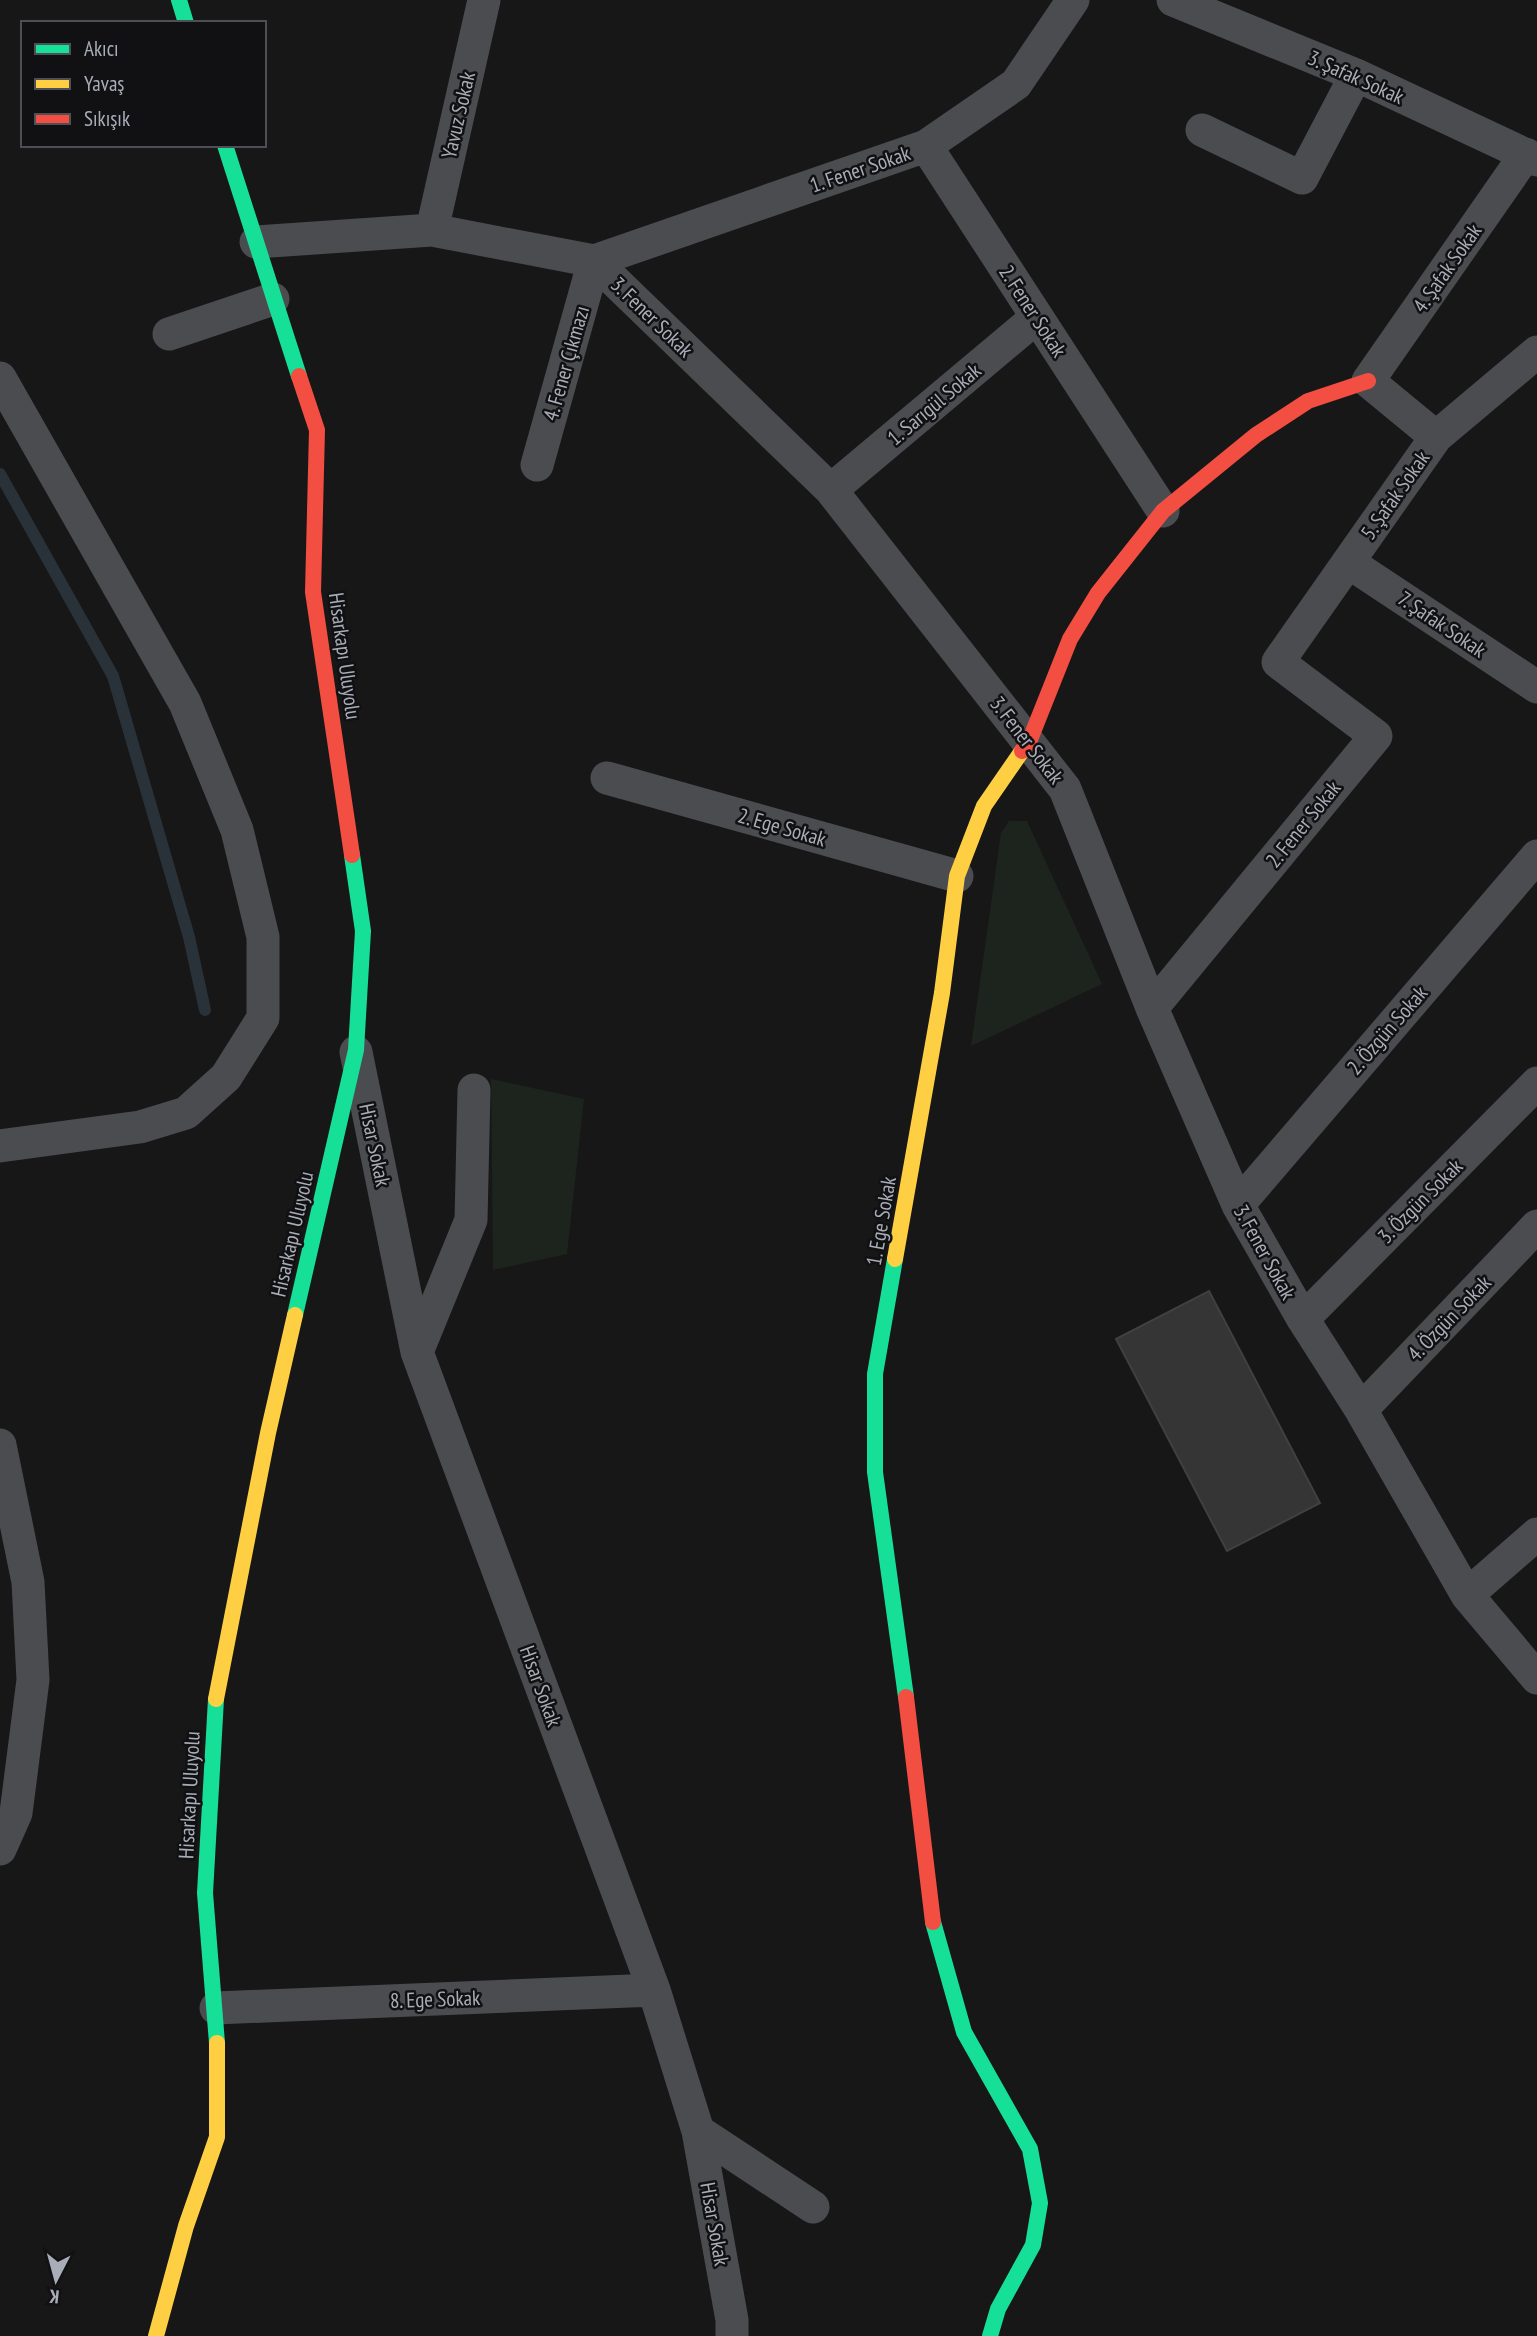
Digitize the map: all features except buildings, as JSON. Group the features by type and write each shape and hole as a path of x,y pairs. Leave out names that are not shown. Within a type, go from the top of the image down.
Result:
{"street":[{"path":"179,0 186,21"},
{"name":"Yavuz Sokak","path":"432,230 484,0"},
{"name":"1. Fener Sokak","path":"594,261 926,146 1016,84 1073,0"},
{"name":"3. Şafak Sokak","path":"1173,0 1356,75 1531,157"},
{"path":"1202,130 1303,178 1356,75"},
{"name":"2. Fener Sokak","path":"926,146 1163,512"},
{"name":"Hisarkapı Uluyolu","path":"156,2336 186,2226 217,2137 216,2008 205,1894 215,1704 268,1433 356,1050 363,931 313,592 317,430 226,147"},
{"name":"4. Şafak Sokak","path":"1368,381 1531,157"},
{"name":"3. Fener Sokak","path":"256,242 432,230 594,261 831,490 1065,789 1152,1008 1238,1205 1303,1319 1361,1410 1467,1595 1537,1678"},
{"name":"4. Fener Çıkmazı","path":"537,465 594,261"},
{"path":"169,334 273,299"},
{"name":"1. Sarıgül Sokak","path":"831,490 1037,317"},
{"name":"5. Şafak Sokak","path":"1278,662 1436,437 1537,352"},
{"path":"0,378 185,703 237,831 263,937 263,1018 226,1077 186,1113 140,1127 0,1146"},
{"path":"1368,381 1436,437"},
{"name":"1. Ege Sokak","path":"990,2336 999,2309 1033,2245 1040,2203 1030,2149 964,2032 930,1913 910,1727 875,1472 875,1374 942,993 957,876 984,806 1029,741 1070,639 1098,593 1163,512 1256,435 1308,401 1368,381"},
{"name":"7. Şafak Sokak","path":"1348,562 1537,687"},
{"name":"2. Fener Sokak","path":"1152,1008 1376,736 1278,662"},
{"name":"2. Ege Sokak","path":"607,778 957,876"},
{"name":"2. Özgün Sokak","path":"1238,1205 1537,856"},
{"name":"Hisar Sokak","path":"356,1050 417,1352 654,1990 698,2131 732,2328"},
{"name":"3. Özgün Sokak","path":"1303,1319 1537,1083"},
{"path":"417,1352 471,1220 474,1090"},
{"name":"4. Özgün Sokak","path":"1361,1410 1537,1226"},
{"path":"0,1445 28,1582 33,1680 16,1813 0,1849"},
{"path":"1467,1595 1537,1534"},
{"name":"8. Ege Sokak","path":"216,2008 654,1990"},
{"path":"698,2131 813,2207"}],"shaded area":[{"path":"1009,821 1027,821 1102,984 971,1046 1001,833"},
{"path":"491,1079 584,1099 567,1254 493,1270"}],"waterway":[{"path":"0,474 113,676 189,937 205,1010"}],"traffic: fast":[{"path":"179,0 185,21"},
{"path":"226,147 299,376"},
{"path":"295,1315 356,1050 363,931 352,855"},
{"path":"895,1259 875,1374 875,1472 906,1697"},
{"path":"216,1699 205,1893 217,2043"},
{"path":"933,1922 964,2032 1030,2149 1040,2203 1033,2245 998,2309 990,2336"}],"traffic: slow":[{"path":"895,1259 942,993 957,876 984,806 1022,751"},
{"path":"216,1699 268,1433 295,1315"},
{"path":"156,2336 186,2226 217,2137 217,2043"}],"traffic: jam":[{"path":"299,376 317,430 313,592 352,855"},
{"path":"1022,751 1029,742 1070,639 1098,593 1163,511 1256,435 1308,401 1368,381"},
{"path":"906,1697 933,1922"}]}
